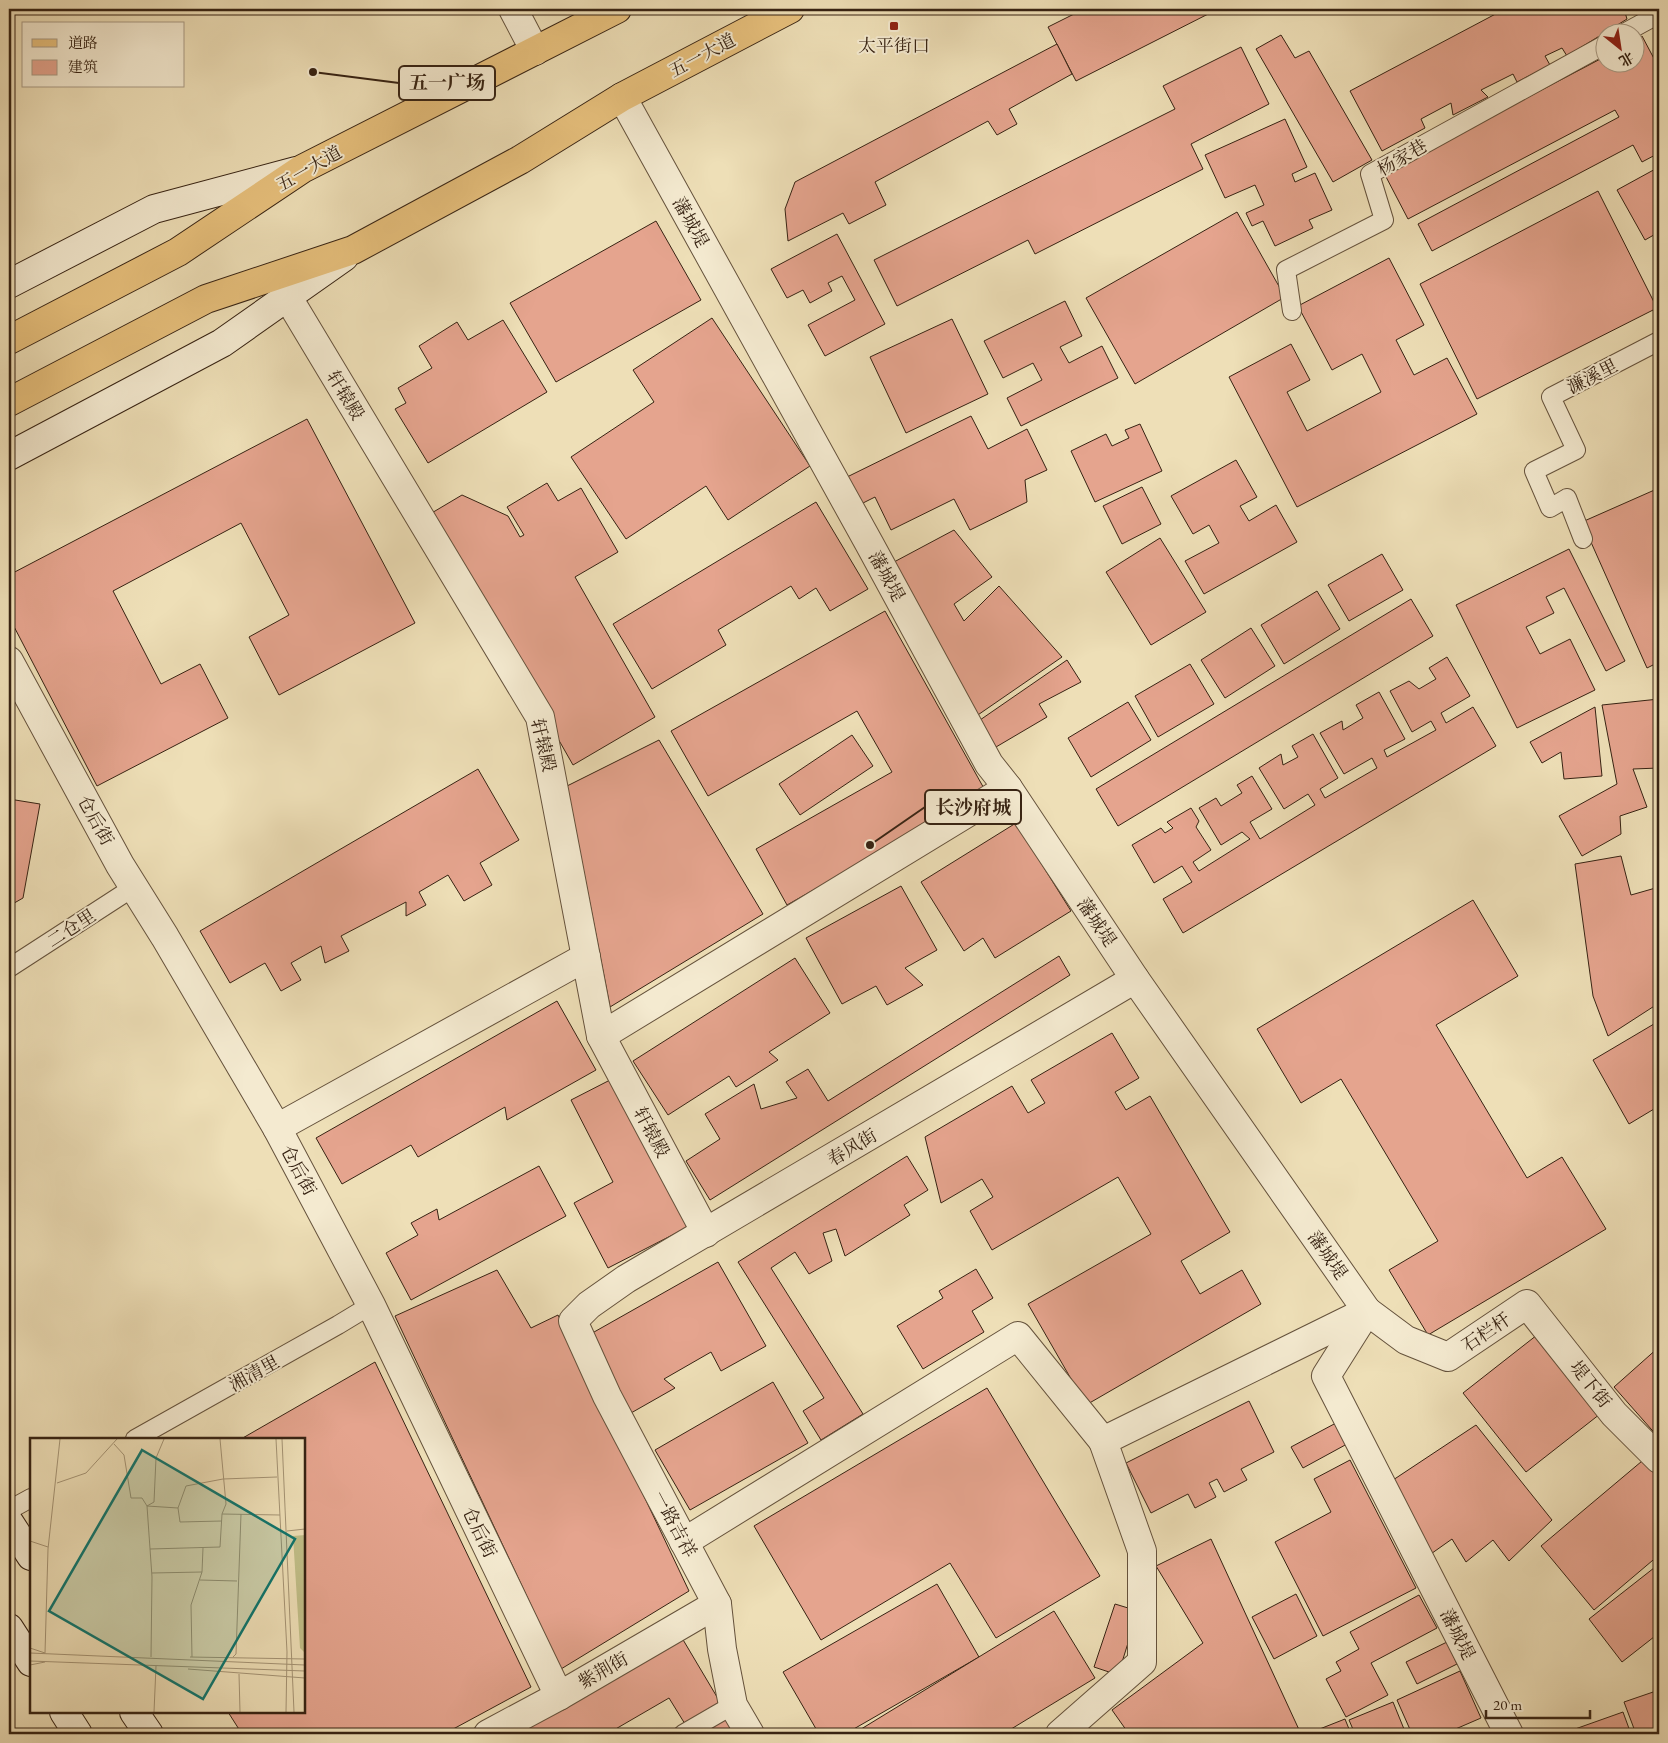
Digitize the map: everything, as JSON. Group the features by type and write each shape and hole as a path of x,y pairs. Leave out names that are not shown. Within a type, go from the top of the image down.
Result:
{"main road":[{"name":"五一大道","path":"9,340 178,252 302,169 617,9"},
{"name":"五一大道","path":"9,402 206,299 353,250 520,160 622,97 790,9"}],"street":[{"path":"513,9 535,51"},
{"name":"藩城堤","path":"622,97 989,764 1008,788 1135,979 1367,1311 1326,1376 1509,1734"},
{"path":"9,284 154,209 302,169"},
{"name":"五一大道","path":"9,456 222,343 353,250"},
{"name":"轩辕殿","path":"287,296 540,717 601,1036 706,1233"},
{"name":"仓后街","path":"9,661 120,865 165,937 277,1128 371,1305 559,1696"},
{"path":"601,1036 1008,788"},
{"path":"277,1128 586,958"},
{"name":"春风街","path":"573,1321 589,1305 626,1279 1135,979"},
{"name":"石栏杆","path":"1367,1311 1406,1340 1448,1357 1527,1304"},
{"name":"堤下街","path":"1527,1304 1614,1414 1659,1460"},
{"path":"1102,1441 1367,1311"},
{"name":"一路吉祥","path":"573,1321 607,1396 717,1604 722,1649 733,1706 750,1734"},
{"path":"684,1542 1018,1336 1102,1441 1142,1551 1142,1662 1060,1734"},
{"path":"9,1522 30,1554"},
{"name":"紫荆街","path":"488,1734 559,1696 717,1604"},
{"path":"9,1628 30,1660"},
{"path":"65,1713 78,1734"},
{"path":"135,1713 149,1734"}],"lane":[{"path":"1644,22 1659,14"},
{"name":"杨家巷","path":"1292,311 1286,270 1384,220 1370,174 1596,50"},
{"name":"濂溪里","path":"1583,539 1567,498 1550,508 1534,471 1576,450 1551,397 1659,341"},
{"name":"二仓里","path":"9,968 134,887"},
{"name":"湘清里","path":"137,1438 371,1305"},
{"path":"9,1510 30,1499"},
{"path":"683,1734 733,1706"}],"building":[{"path":"1084,9 1218,9 1076,81 1048,27"},
{"path":"1505,9 1624,9 1627,19 1622,22 1596,22 1596,38 1567,56 1562,48 1545,56 1550,65 1517,82 1513,74 1481,90 1488,97 1453,115 1451,103 1421,119 1425,128 1382,151 1350,91"},
{"path":"1281,35 1295,58 1309,51 1372,160 1333,182 1256,49"},
{"path":"1057,44 1072,74 1009,109 1017,124 997,135 988,121 875,182 886,205 849,224 843,213 788,241 785,209 795,182"},
{"path":"1646,44 1659,68 1659,153 1642,162 1633,145 1432,251 1418,224 1619,117 1615,110 1408,219 1384,173 1596,61 1596,72 1646,72"},
{"path":"1241,47 1269,104 1191,144 1203,169 1035,254 1028,240 897,306 874,260 1175,109 1163,86"},
{"path":"1285,119 1307,167 1292,174 1295,182 1315,173 1332,210 1309,220 1313,228 1275,246 1263,221 1252,226 1246,213 1264,205 1255,185 1225,198 1205,155"},
{"path":"1659,167 1659,232 1645,240 1617,190"},
{"path":"1598,191 1657,308 1477,399 1420,284"},
{"path":"1237,212 1285,297 1135,384 1086,298"},
{"path":"656,221 701,300 556,382 510,303"},
{"path":"837,234 885,324 825,356 808,325 855,300 842,276 828,283 832,291 810,303 803,290 787,298 771,269"},
{"path":"1389,258 1424,325 1396,340 1414,375 1447,358 1477,414 1297,507 1229,377 1291,344 1310,380 1287,392 1307,431 1381,392 1362,354 1332,370 1298,306"},
{"path":"1065,301 1082,336 1060,347 1069,363 1102,346 1118,378 1021,426 1007,398 1042,380 1033,363 1003,378 984,341"},
{"path":"712,318 810,466 728,520 706,486 626,539 571,457 654,402 633,370"},
{"path":"952,319 988,394 906,433 870,357"},
{"path":"503,320 547,392 428,463 395,409 406,403 398,388 432,368 419,346 457,322 468,340"},
{"path":"971,416 988,449 1027,429 1047,470 1025,480 1027,502 970,530 954,499 891,530 875,497 859,505 845,478"},
{"path":"307,419 415,623 279,695 249,637 289,615 241,523 113,591 161,684 200,664 228,718 97,786 9,617 9,575"},
{"path":"1140,424 1162,471 1095,502 1071,451 1106,434 1112,446 1129,438 1125,430"},
{"path":"1236,460 1257,497 1240,506 1249,521 1276,505 1297,542 1204,594 1185,561 1219,543 1209,525 1193,534 1171,496"},
{"path":"547,483 558,501 581,488 618,552 575,577 655,717 573,765 430,514 462,495 508,516 520,537 524,535 507,507"},
{"path":"1142,487 1161,524 1122,544 1103,506"},
{"path":"1659,488 1659,662 1647,668 1582,522"},
{"path":"816,502 868,589 830,611 816,588 799,599 791,586 718,630 726,645 652,689 613,624"},
{"path":"954,530 992,577 954,604 964,621 999,586 1062,657 972,719 894,562"},
{"path":"1160,538 1206,612 1151,645 1106,572"},
{"path":"1569,549 1625,661 1606,671 1564,588 1546,597 1554,613 1526,627 1540,654 1570,639 1595,690 1517,728 1456,605"},
{"path":"1382,554 1403,590 1349,621 1328,585"},
{"path":"1317,591 1340,629 1284,664 1261,625"},
{"path":"1411,599 1433,636 1118,826 1096,789"},
{"path":"885,611 986,792 787,905 756,849 892,772 857,711 708,796 671,731"},
{"path":"1251,628 1275,666 1225,698 1201,660"},
{"path":"1447,657 1470,696 1441,713 1446,723 1473,707 1496,746 1183,933 1163,899 1192,882 1182,866 1154,883 1132,845 1161,828 1165,833 1173,828 1167,822 1191,808 1199,821 1196,827 1211,850 1193,862 1199,871 1250,839 1242,832 1221,845 1199,808 1216,798 1221,806 1242,793 1237,785 1252,776 1272,809 1250,822 1260,839 1315,805 1308,794 1284,809 1259,768 1281,754 1283,765 1298,757 1292,746 1313,734 1338,778 1320,789 1325,798 1377,768 1372,758 1344,774 1320,733 1342,721 1343,730 1363,718 1356,705 1379,692 1405,739 1384,750 1387,757 1436,730 1431,721 1412,732 1390,691 1409,681 1419,689 1436,679 1429,668"},
{"path":"1067,660 1081,682 1039,704 1047,717 996,747 980,720"},
{"path":"1190,664 1214,704 1158,737 1135,696"},
{"path":"1659,699 1659,768 1633,769 1647,807 1620,816 1621,834 1582,856 1559,816 1617,784 1602,705"},
{"path":"1128,702 1151,740 1091,777 1068,738"},
{"path":"1595,707 1602,776 1564,779 1561,752 1542,763 1530,742"},
{"path":"852,735 873,766 800,815 779,784"},
{"path":"659,740 763,914 610,1007 567,786"},
{"path":"478,769 519,840 480,863 492,885 464,901 448,875 419,892 426,905 406,916 406,902 341,936 349,951 325,963 321,946 291,963 301,980 281,991 265,963 230,983 200,931"},
{"path":"9,799 40,804 23,898 9,906"},
{"path":"1016,823 1071,911 995,958 983,938 964,951 921,882"},
{"path":"1621,856 1631,895 1659,887 1659,1003 1608,1036 1593,996 1575,864"},
{"path":"901,886 937,950 905,968 923,985 887,1005 876,986 842,1004 806,938"},
{"path":"1473,900 1518,976 1436,1025 1527,1178 1562,1157 1606,1229 1428,1335 1389,1270 1438,1241 1341,1079 1301,1103 1257,1029"},
{"path":"1059,956 1070,975 710,1200 686,1161 720,1139 705,1114 754,1084 761,1109 797,1098 786,1082 808,1069 828,1101"},
{"path":"795,958 830,1013 769,1052 778,1060 736,1087 729,1076 668,1115 633,1061"},
{"path":"557,1001 596,1070 507,1120 505,1107 418,1157 411,1145 342,1184 316,1138"},
{"path":"1659,1021 1659,1106 1629,1124 1593,1060"},
{"path":"1112,1033 1139,1078 1115,1092 1126,1110 1150,1096 1230,1232 1181,1261 1200,1294 1242,1270 1261,1304 1086,1405 1028,1304 1151,1234 1118,1177 992,1250 970,1211 993,1197 982,1179 941,1203 925,1137 1012,1086 1028,1113 1045,1103 1031,1080"},
{"path":"612,1079 688,1227 608,1268 574,1203 613,1182 571,1100"},
{"path":"907,1156 928,1190 904,1205 910,1215 845,1256 836,1229 823,1233 832,1261 809,1274 795,1252 771,1268 863,1414 821,1440 803,1411 824,1398 738,1262"},
{"path":"539,1166 566,1216 411,1300 386,1253 418,1235 411,1223 437,1209 439,1220"},
{"path":"718,1262 766,1346 721,1371 711,1352 664,1379 675,1388 631,1413 587,1336"},
{"path":"976,1269 993,1298 972,1311 984,1332 923,1369 897,1326 943,1298 939,1291"},
{"path":"497,1270 531,1328 558,1315 689,1591 561,1669 395,1316"},
{"path":"1537,1335 1600,1414 1526,1472 1463,1393"},
{"path":"1659,1347 1659,1438 1614,1387"},
{"path":"375,1362 531,1687 444,1734 242,1734 229,1713 305,1713 305,1438 243,1438"},
{"path":"773,1382 808,1443 690,1510 655,1450"},
{"path":"987,1388 1100,1576 996,1638 950,1563 821,1640 754,1526"},
{"path":"1249,1401 1274,1452 1241,1469 1247,1480 1224,1492 1217,1479 1209,1483 1216,1497 1195,1508 1188,1494 1151,1513 1126,1463"},
{"path":"1336,1423 1347,1444 1303,1468 1291,1447"},
{"path":"1476,1425 1552,1520 1509,1561 1493,1540 1466,1562 1452,1539 1428,1556 1390,1482"},
{"path":"1648,1456 1659,1470 1659,1555 1594,1610 1541,1546"},
{"path":"1350,1460 1416,1588 1323,1636 1275,1542 1331,1512 1314,1479"},
{"path":"1211,1539 1301,1734 1129,1734 1112,1710 1203,1643 1156,1566"},
{"path":"1659,1564 1659,1633 1622,1662 1589,1619"},
{"path":"937,1584 979,1657 845,1734 819,1734 783,1672"},
{"path":"1296,1594 1317,1636 1274,1659 1252,1617"},
{"path":"1419,1595 1437,1628 1371,1663 1388,1695 1346,1717 1326,1679 1341,1671 1336,1662 1359,1649 1350,1632"},
{"path":"1115,1604 1138,1611 1118,1675 1094,1667"},
{"path":"1054,1611 1095,1678 1003,1734 853,1734"},
{"path":"682,1638 739,1734 679,1734 685,1724 669,1698 607,1734 517,1734"},
{"path":"1447,1642 1457,1664 1417,1684 1406,1662"},
{"path":"1460,1671 1481,1718 1444,1734 1412,1734 1397,1700"},
{"path":"1659,1690 1659,1734 1636,1734 1624,1702"},
{"path":"1393,1702 1406,1734 1355,1734 1349,1720"},
{"path":"1623,1712 1631,1734 1561,1734"},
{"path":"1345,1719 1351,1734 1313,1734 1312,1732"}],"place":[{"name":"太平街口","path":"894,26"},
{"name":"五一广场","path":"313,72"},
{"name":"长沙府城","path":"870,845"}]}
